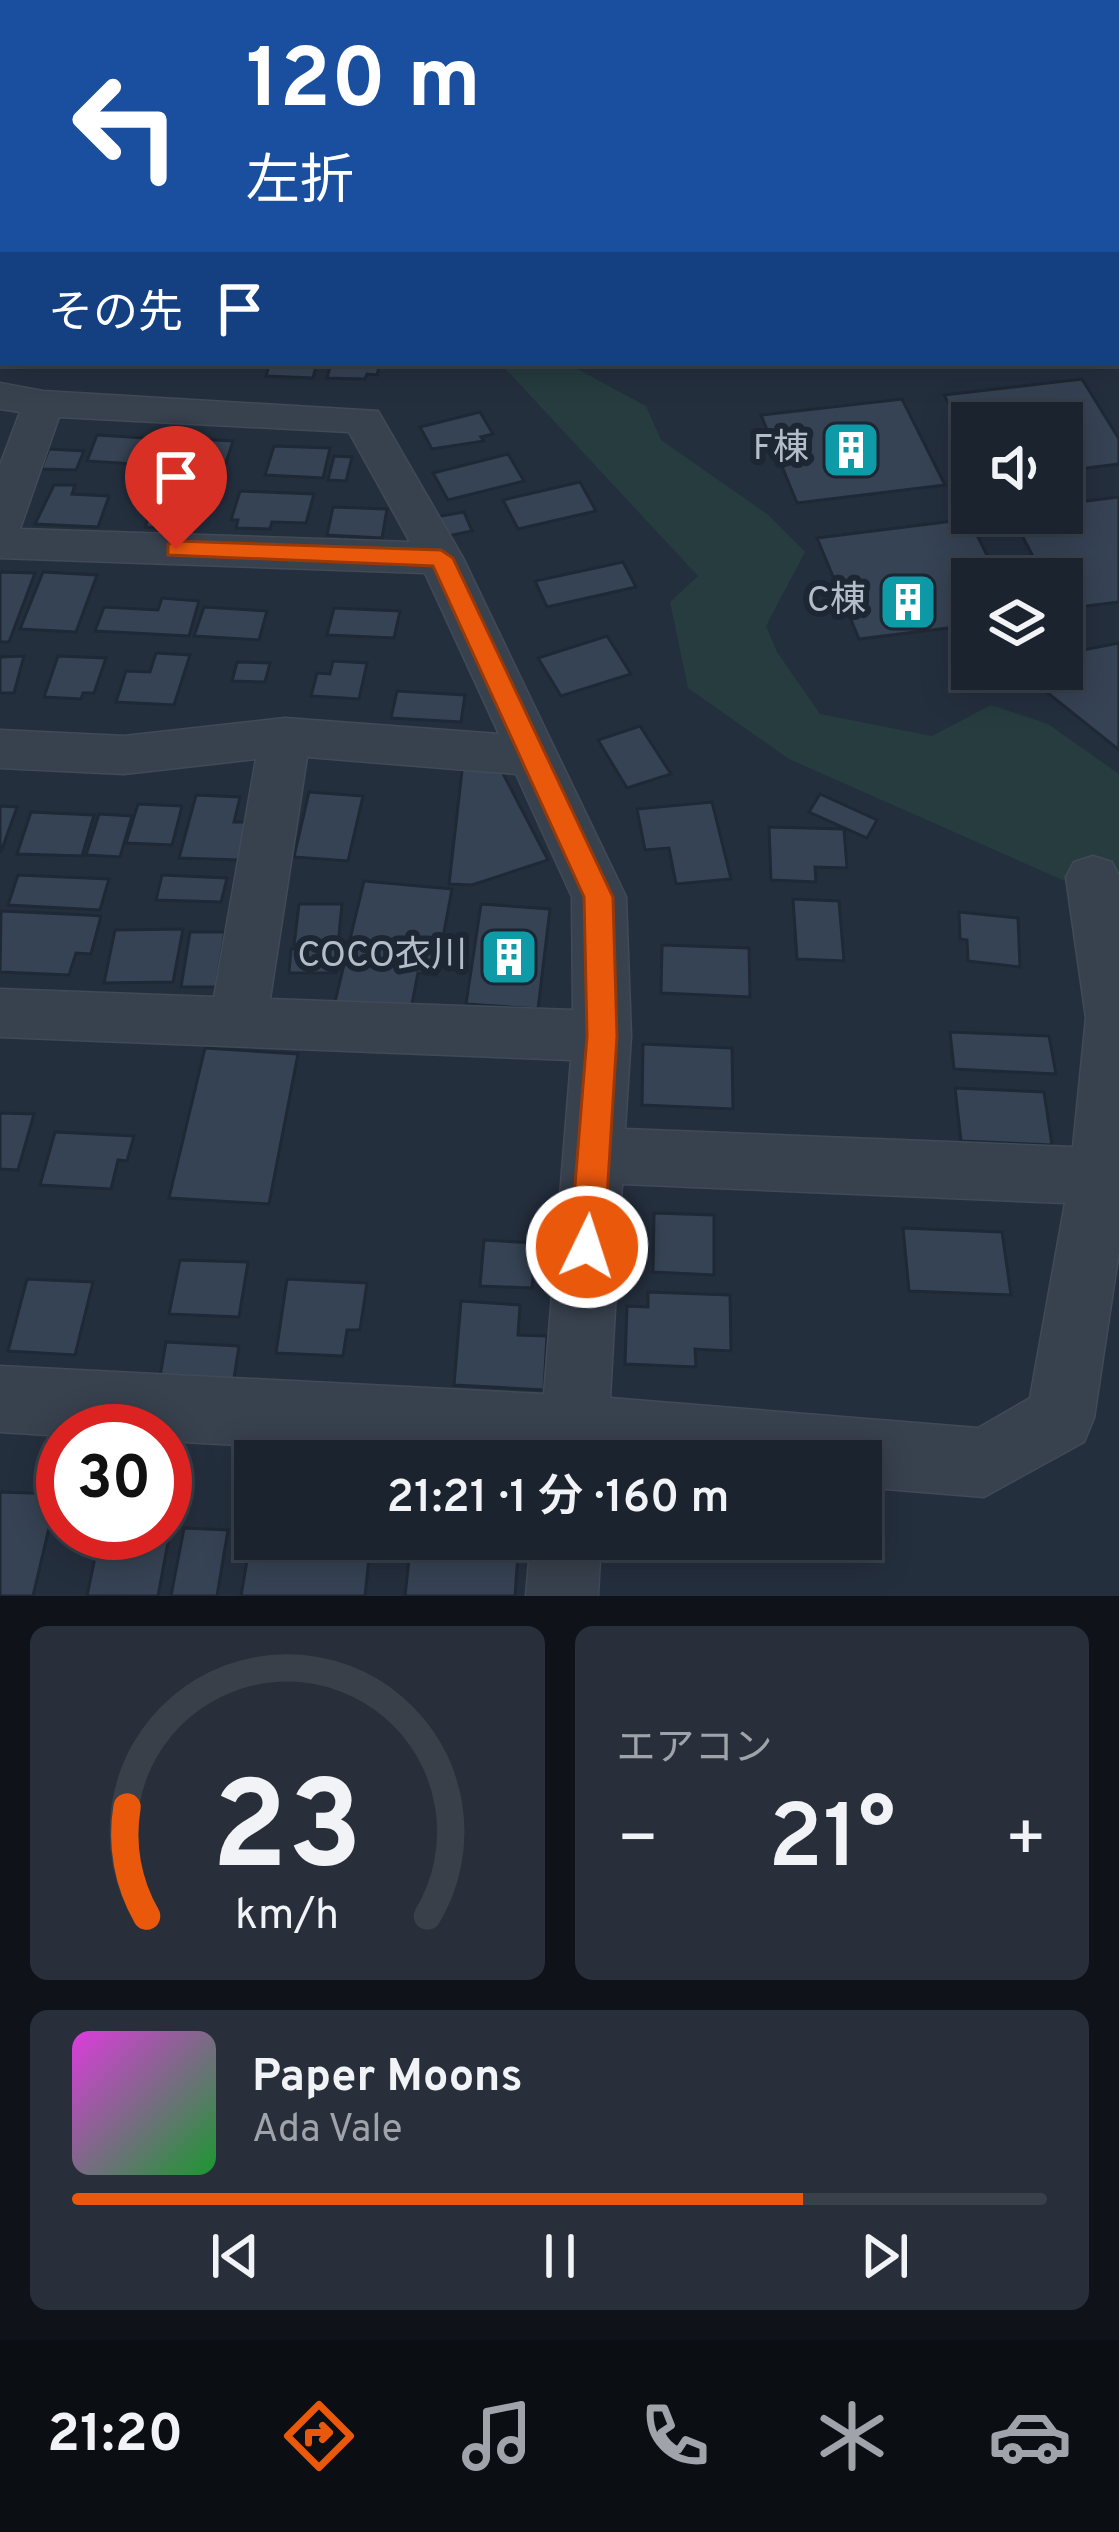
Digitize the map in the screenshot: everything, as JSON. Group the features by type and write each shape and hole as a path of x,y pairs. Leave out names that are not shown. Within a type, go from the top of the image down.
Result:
{"street":[{"path":"0,396 43,404 363,421 441,558 599,897 602,1036 573,1440"},
{"path":"0,525 43,404"},
{"path":"0,543 441,558"},
{"path":"0,749 124,755 285,737 533,756"},
{"path":"238,1022 285,737"},
{"path":"882,1459 984,1463 1060,1418 1100,1175 1114,1018 1115,995 1094,877"},
{"path":"0,1013 602,1036"},
{"path":"593,1155 1100,1175"},
{"path":"0,1399 511,1440"},
{"path":"562,1596 565,1560"}],"green space":[{"path":"503,366 572,366 646,406 661,440 767,514 805,552 766,626 777,652 820,714 932,736 991,705 1048,724 1119,774 1119,905 789,759 688,688 670,602 698,576"}],"building":[{"path":"269,366 316,366 313,378 266,376"},
{"path":"330,366 379,366 377,375 367,374 365,379 327,378"},
{"path":"1082,379 1119,439 1119,464 1083,468 1083,402 951,402 951,408 944,395"},
{"name":"F棟","path":"902,399 945,485 797,503 761,415"},
{"path":"480,412 493,434 481,437 484,441 432,449 420,427"},
{"path":"97,435 145,438 135,464 87,461"},
{"path":"163,437 233,441 223,472 151,469"},
{"path":"274,446 330,448 323,478 265,475"},
{"path":"49,449 84,451 76,470 41,469"},
{"path":"508,454 524,481 448,500 433,473"},
{"path":"334,456 352,457 346,481 328,480"},
{"path":"580,482 596,511 518,529 503,500"},
{"path":"54,485 75,485 72,494 109,496 98,527 35,524"},
{"path":"240,491 314,494 306,523 236,528 238,520 231,520"},
{"path":"156,494 204,496 193,530 145,527"},
{"path":"1119,497 1119,602 1083,606 1083,558 1034,558 1021,534 1083,534 1083,501"},
{"path":"333,507 387,509 382,538 327,535"},
{"path":"464,512 472,531 443,537 435,517"},
{"name":"C棟","path":"951,521 951,534 976,534 988,558 951,558 951,628 859,639 817,538"},
{"path":"623,562 636,587 547,607 535,581"},
{"path":"0,572 35,573 9,642 0,642"},
{"path":"43,572 97,575 76,632 20,629"},
{"path":"162,598 199,601 189,636 95,631 104,607 158,610"},
{"path":"204,607 267,611 259,640 194,636"},
{"path":"334,608 400,611 394,638 327,635"},
{"path":"607,636 631,674 561,696 538,658"},
{"path":"1119,643 1119,750 1044,690 1083,690 1083,650"},
{"path":"156,653 190,655 174,705 116,702 126,671 150,672"},
{"path":"24,656 14,693 0,693 0,657"},
{"path":"58,656 106,658 94,693 83,693 81,699 44,697"},
{"path":"333,661 367,663 359,699 311,696 317,673 330,674"},
{"path":"237,662 270,663 265,682 232,681"},
{"path":"397,691 465,695 461,722 391,718"},
{"path":"640,726 671,774 627,788 598,740"},
{"path":"463,762 498,764 548,860 472,885 449,884"},
{"path":"309,792 363,796 348,861 294,857"},
{"path":"820,794 877,820 867,838 809,812"},
{"path":"196,795 240,797 234,822 248,822 239,860 179,858"},
{"path":"712,802 731,879 676,884 669,848 645,850 637,809"},
{"path":"138,804 182,806 172,845 126,843"},
{"path":"0,806 17,807 1,852 0,852"},
{"path":"31,812 94,815 82,856 17,854"},
{"path":"99,814 132,816 120,857 86,855"},
{"path":"769,827 844,829 847,868 815,867 816,882 771,880"},
{"path":"18,875 109,879 100,910 8,905"},
{"path":"162,875 227,878 221,902 156,900"},
{"path":"364,881 452,889 436,975 418,973 411,1009 335,1002"},
{"path":"793,899 839,901 844,961 797,959"},
{"path":"299,904 342,904 338,945 294,945"},
{"name":"COCO衣川","path":"481,904 550,909 538,1009 466,1004"},
{"path":"1,911 101,916 91,954 76,953 69,975 0,972"},
{"path":"959,912 1018,918 1020,967 968,961 967,940 960,939"},
{"path":"183,929 173,982 104,983 115,930"},
{"path":"190,932 225,932 216,987 181,987"},
{"path":"662,945 749,948 750,997 661,993"},
{"path":"338,948 336,973 289,973 291,949"},
{"path":"950,1032 1049,1036 1056,1074 954,1069"},
{"path":"643,1044 732,1048 733,1109 642,1105"},
{"path":"205,1048 298,1054 269,1204 169,1198"},
{"path":"955,1088 1044,1092 1052,1145 961,1141"},
{"path":"0,1113 34,1114 18,1170 0,1169"},
{"path":"55,1132 134,1136 127,1161 118,1160 111,1189 40,1185"},
{"path":"654,1213 714,1215 714,1275 653,1272"},
{"path":"903,1228 1002,1232 1011,1295 909,1291"},
{"path":"484,1240 536,1243 532,1288 480,1286"},
{"path":"180,1260 248,1262 239,1317 169,1314"},
{"path":"27,1279 93,1282 75,1355 8,1351"},
{"path":"287,1279 367,1283 360,1330 347,1330 343,1356 276,1353"},
{"path":"648,1292 730,1295 731,1351 695,1349 696,1367 625,1364 627,1306 648,1307"},
{"path":"461,1301 520,1305 518,1335 547,1336 544,1390 454,1385"},
{"path":"166,1342 239,1346 233,1385 159,1382"},
{"path":"0,1492 36,1493 36,1560 41,1560 33,1596 0,1596"},
{"path":"192,1528 228,1530 217,1596 171,1596 178,1560 192,1560"},
{"path":"94,1560 165,1560 158,1596 87,1596"},
{"path":"247,1560 369,1560 365,1596 241,1596"},
{"path":"409,1560 518,1560 515,1596 405,1596"}],"place":[{"name":"F棟","path":"851,450"},
{"name":"C棟","path":"908,602"},
{"name":"COCO衣川","path":"509,957"}],"route":[{"path":"176,549 441,558 599,897 602,1036 587,1247"}]}
